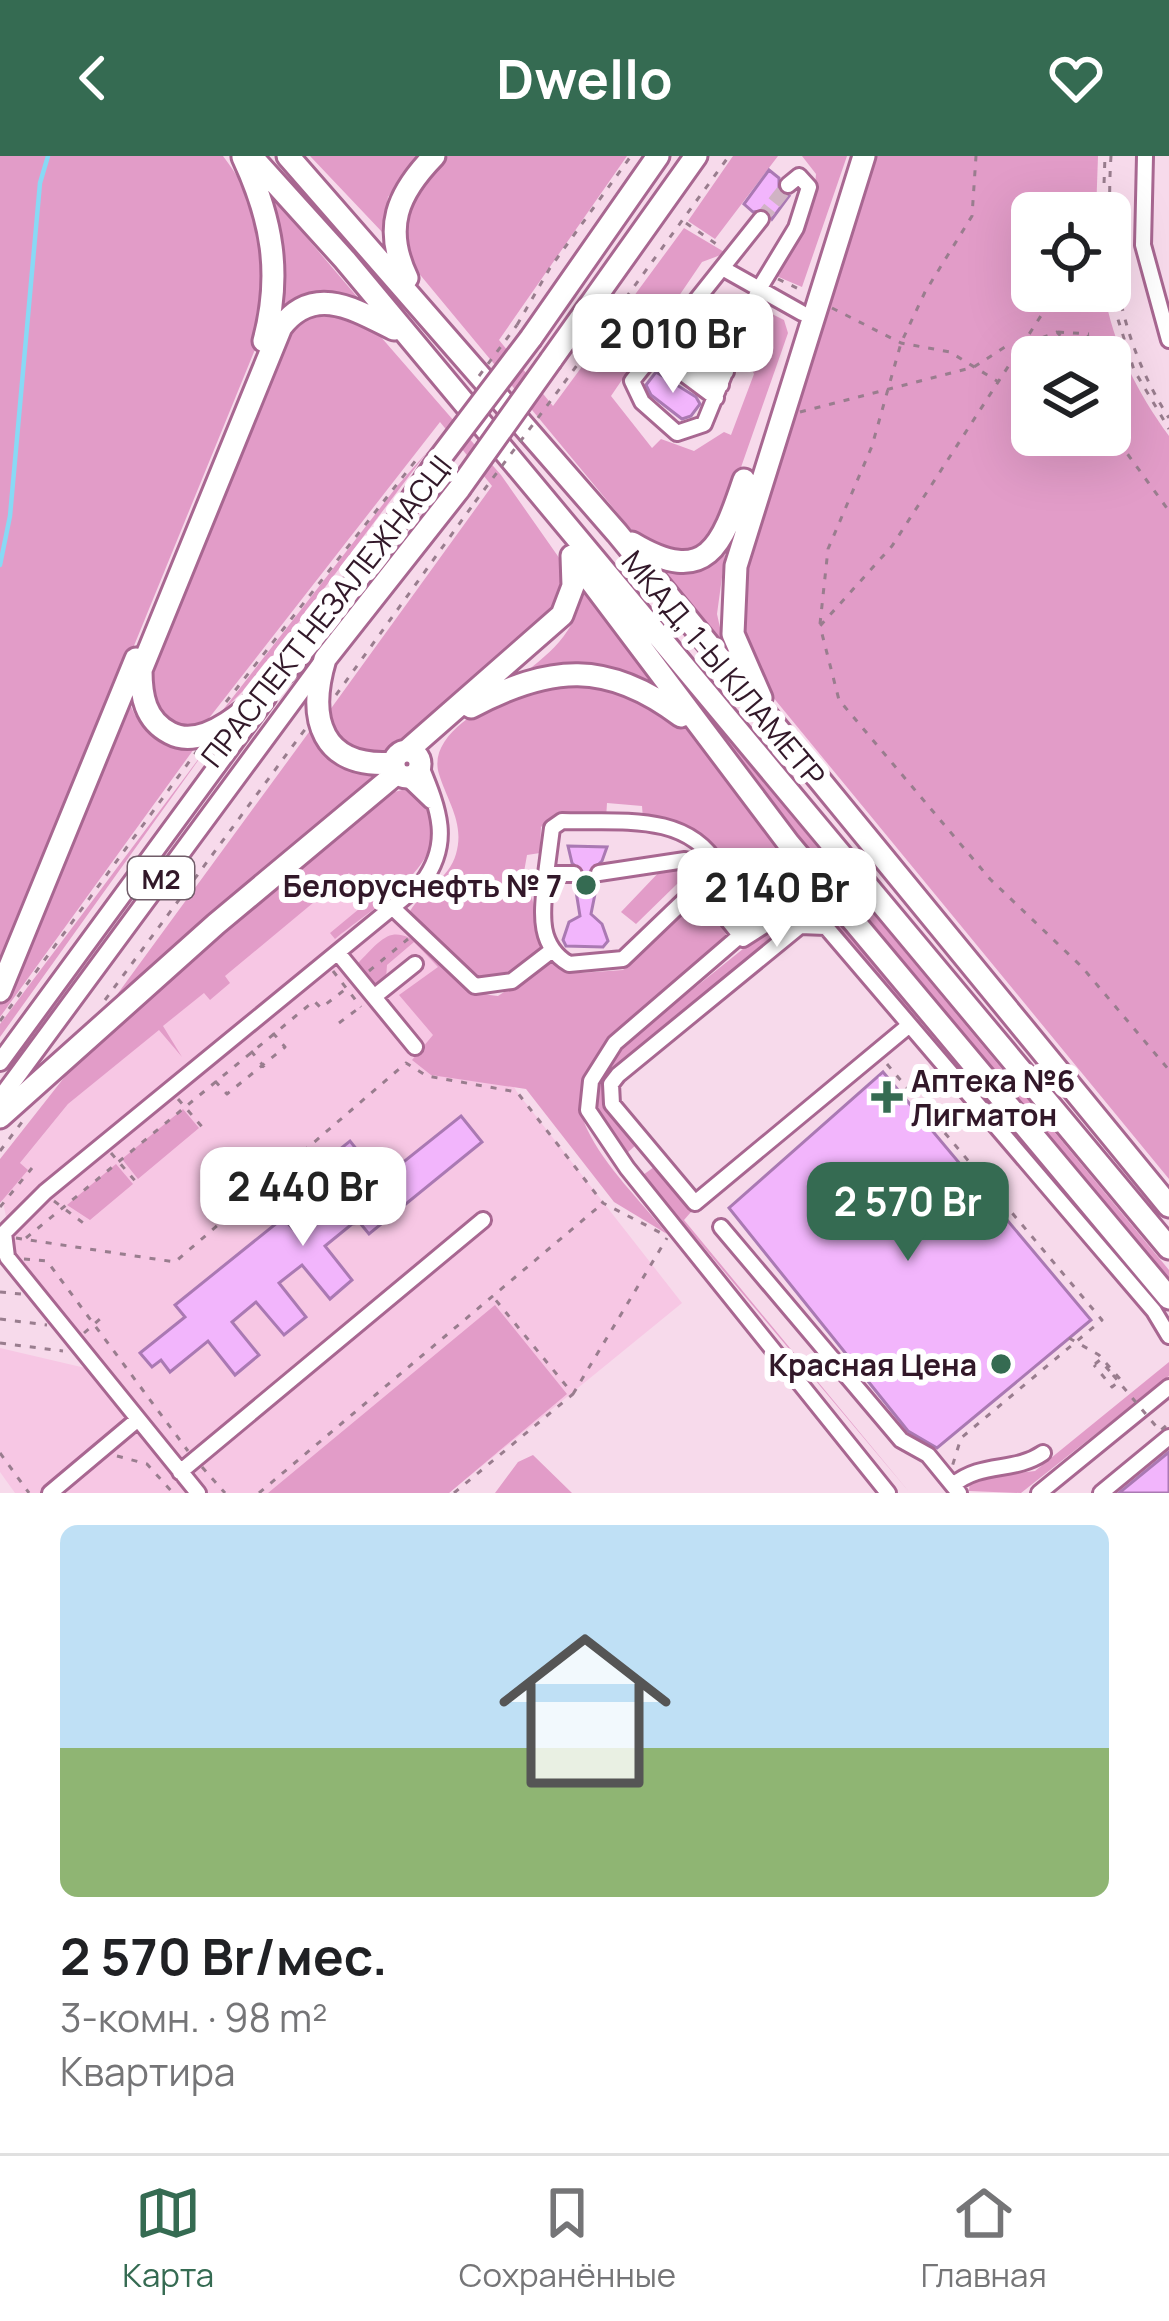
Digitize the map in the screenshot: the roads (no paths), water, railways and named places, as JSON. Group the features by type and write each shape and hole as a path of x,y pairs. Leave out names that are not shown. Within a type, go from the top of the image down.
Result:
{"highway":[{"name":"МКАД, 1-Ы КІЛАМЕТР","path":"247,156 541,497 1169,1248"},
{"path":"0,991 262,346 275,300 275,263 247,156"},
{"name":"МКАД, 1-Ы КІЛАМЕТР","path":"288,156 616,533 1169,1206"},
{"path":"418,300 395,253 395,218 404,191 434,156"},
{"name":"ПРАСПЕКТ НЕЗАЛЕЖНАСЦІ","path":"274,688 524,332 658,156"},
{"name":"ПРАСПЕКТ НЕЗАЛЕЖНАСЦІ","path":"325,659 467,495 550,360 696,156"},
{"path":"783,741 741,660 732,595 761,472 854,156"},
{"path":"616,533 657,557 679,562 708,557 720,547 812,306 863,156"},
{"path":"274,688 234,722 208,735 177,737 154,722 146,708 141,670 281,327 292,314 320,302 352,309 400,332"},
{"path":"541,497 572,556 697,728 838,904 1169,1298"},
{"path":"325,659 317,711 325,736 346,757 374,765 407,764 562,615 574,586 572,556"},
{"path":"0,1117 216,923 468,709 550,674 615,680 641,689 697,728"}],"main road":[{"name":"ПРАСПЕКТ НЕЗАЛЕЖНАСЦІ","path":"0,1099 325,659"},
{"name":"ПРАСПЕКТ НЕЗАЛЕЖНАСЦІ","path":"0,1062 274,688"}],"street":[{"path":"1145,156 1143,245 1169,340"},
{"path":"761,219 635,374 633,390 671,431 695,431 721,385 759,289 796,228 808,188 800,176 788,185"},
{"path":"724,268 759,289 812,306"},
{"path":"662,340 721,385"},
{"path":"198,1493 70,1344 3,1246 9,1224 394,909 440,855 438,809 407,764"},
{"path":"742,939 711,899 693,892 636,950 611,964 569,964 551,951 542,917 552,828 562,820 679,829 703,842 735,896 766,915"},
{"path":"789,844 796,865 792,892 615,1043 596,1070 588,1110 672,1233 888,1493"},
{"path":"599,873 685,860 718,866"},
{"path":"546,874 574,874"},
{"path":"742,939 752,938 801,902 838,904"},
{"path":"394,909 475,986 512,981 551,951"},
{"path":"907,1027 695,1202 611,1104 611,1084 800,926 826,927 1058,1198 1169,1336"},
{"path":"332,958 360,978 416,1048"},
{"path":"375,997 415,964"},
{"path":"627,1168 651,1150"},
{"path":"180,1472 483,1220"},
{"path":"722,1227 901,1440 928,1455 952,1484 975,1469 1027,1464 1043,1453"},
{"path":"1039,1493 1169,1387"},
{"path":"50,1493 136,1420"},
{"path":"1101,1493 1169,1434"}],"waterway":[{"path":"0,565 10,516 40,183 48,156"}],"tunnel":[{"path":"761,219 788,185"}],"place":[{"name":"Белоруснефть № 7","path":"586,885"},
{"name":"Аптека №6 Лигматон","path":"887,1097"},
{"name":"Красная Цена","path":"1001,1364"}]}
